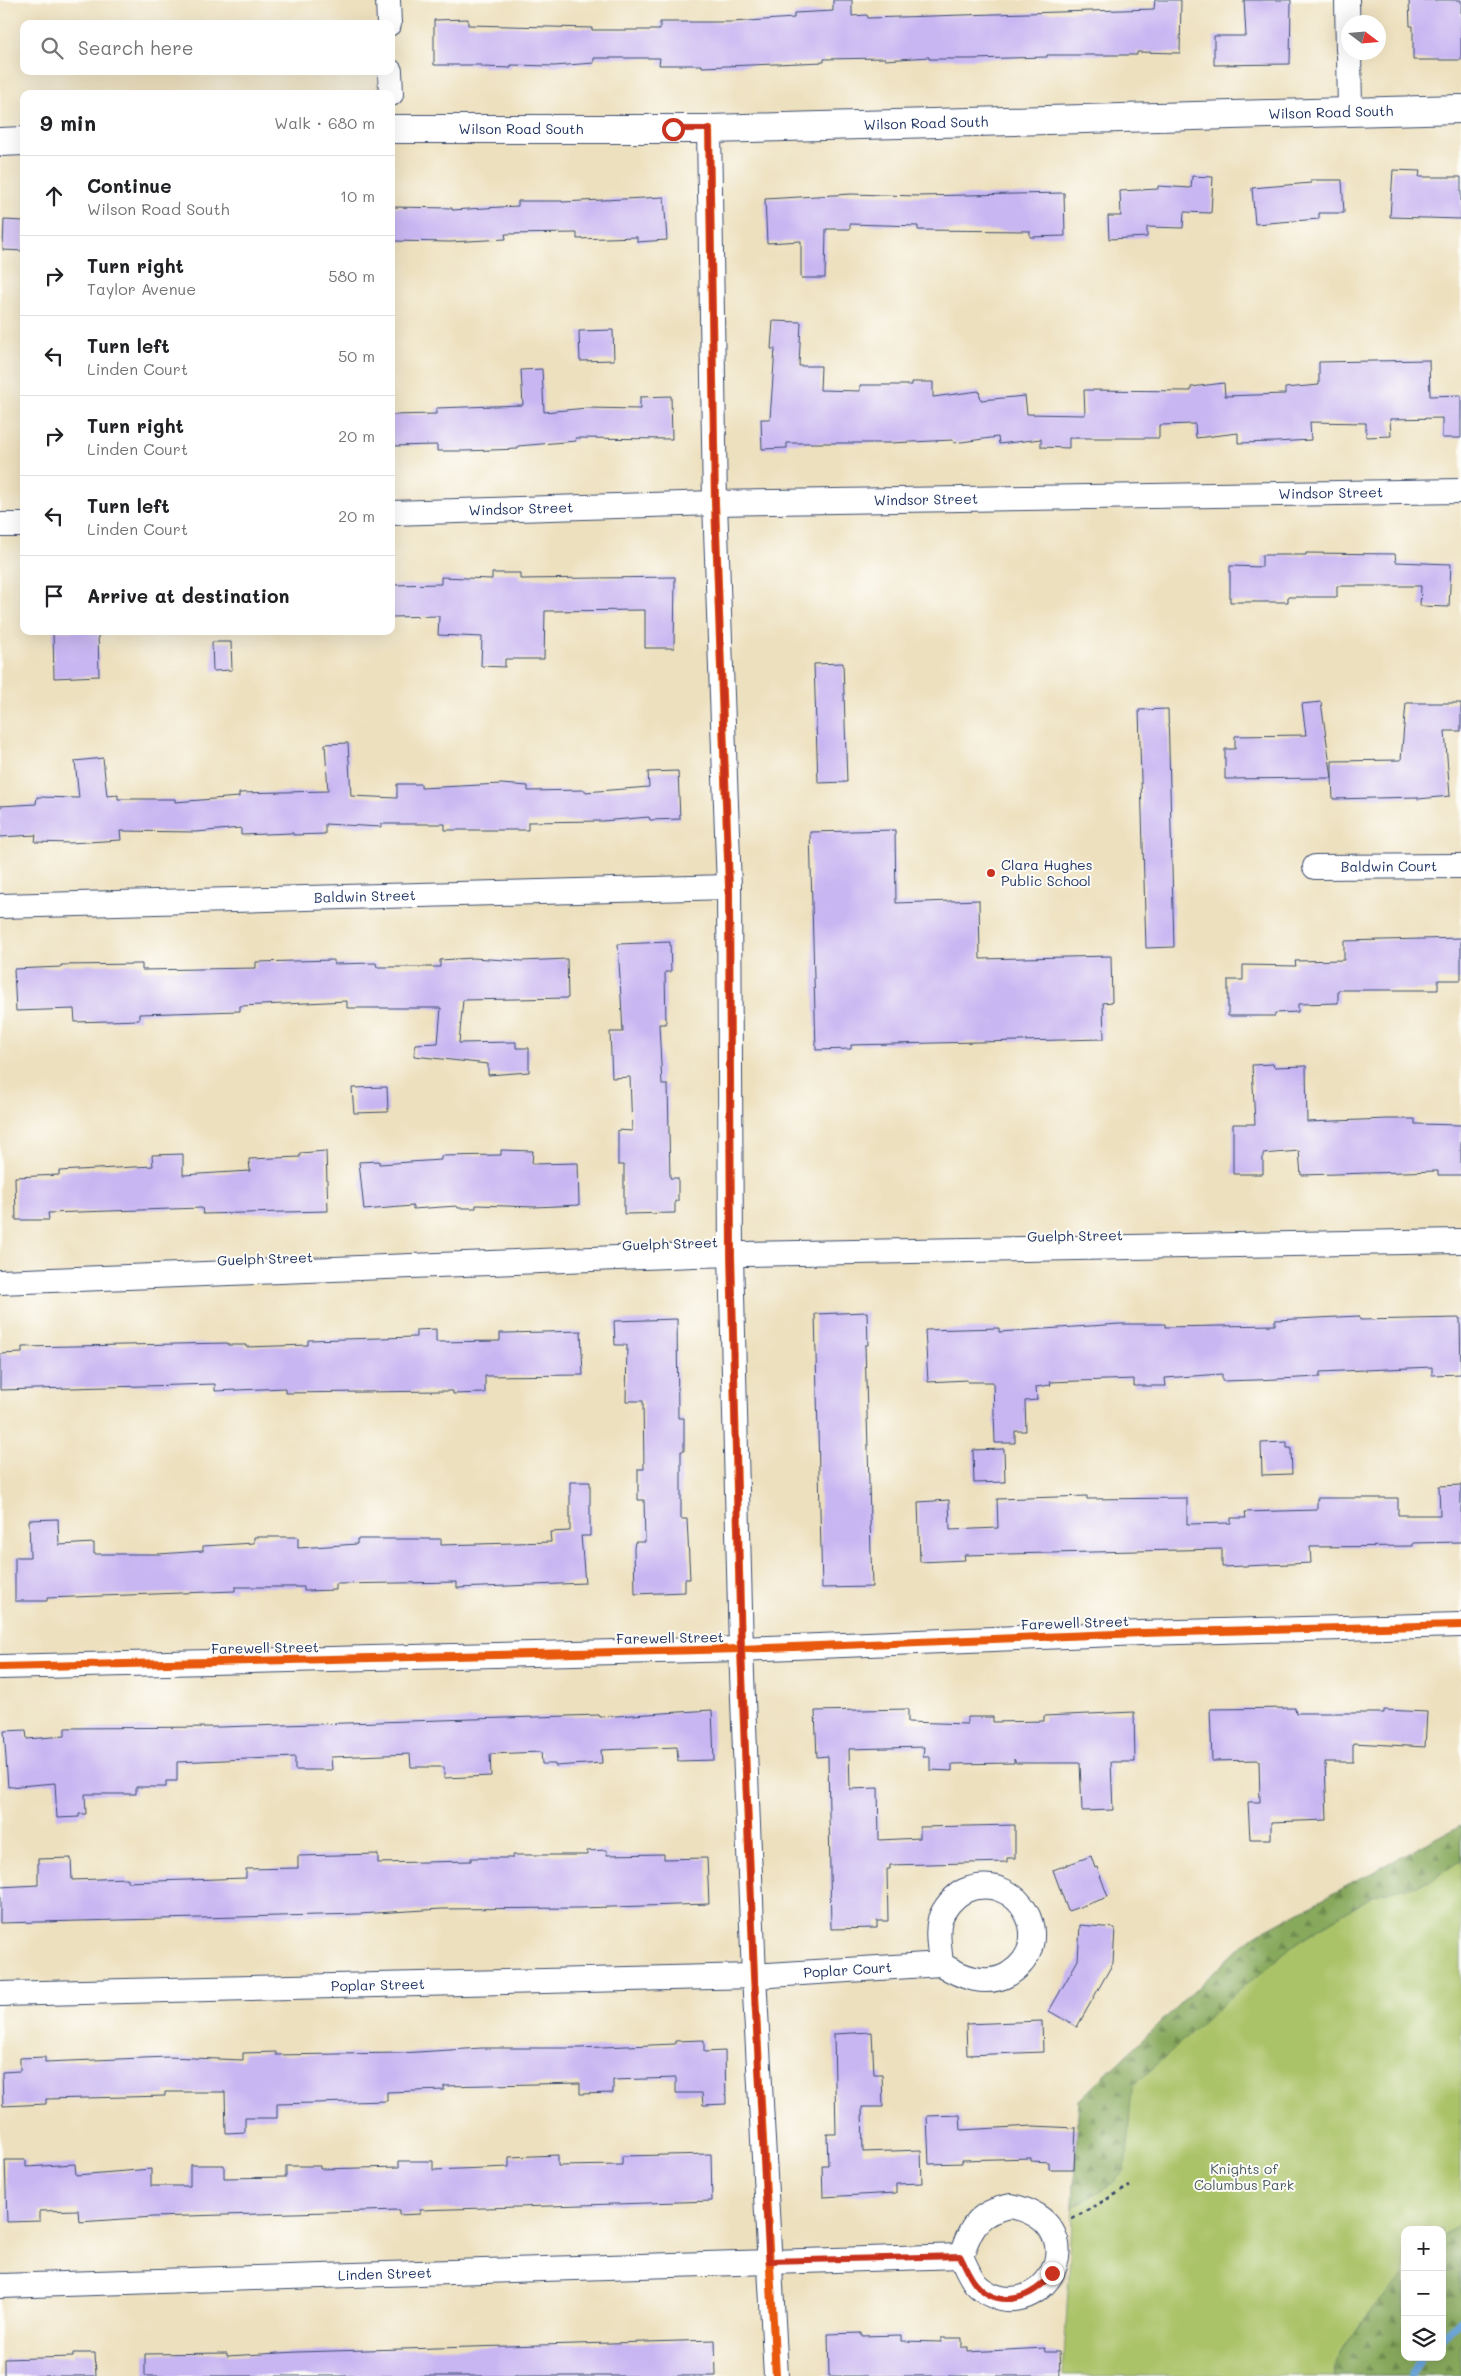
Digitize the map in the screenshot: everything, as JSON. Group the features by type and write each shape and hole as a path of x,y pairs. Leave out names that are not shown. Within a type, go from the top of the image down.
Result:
{"main road":[{"name":"Wilson Road South","path":"395,128 709,129 1461,108"},
{"path":"0,142 20,142"}],"street":[{"path":"388,0 389,20"},
{"path":"1347,0 1347,15"},
{"path":"1348,60 1350,111"},
{"path":"390,75 391,90"},
{"path":"709,129 715,503 729,886 731,1255 741,1649 754,1976 776,2376"},
{"name":"Windsor Street","path":"395,513 715,503 1461,491"},
{"path":"0,525 20,525"},
{"name":"Baldwin Court","path":"1315,866 1461,866"},
{"name":"Baldwin Street","path":"0,906 729,886"},
{"name":"Guelph Street","path":"0,1282 731,1255 1461,1241"},
{"name":"Farewell Street","path":"0,1667 741,1649 1140,1633 1461,1626"},
{"path":"991,1886 1009,1893 1028,1913 1032,1929 1031,1944 1026,1958 1016,1969 1003,1977 989,1981 974,1979 953,1972 941,1964 938,1935 940,1919 948,1905 959,1894 974,1887 991,1886"},
{"name":"Poplar Court","path":"754,1976 941,1964"},
{"name":"Poplar Street","path":"0,1994 754,1976"},
{"name":"Linden Street","path":"0,2286 960,2256"}],"path":[{"path":"1077,2216 1130,2186"}],"green space":[{"name":"Knights of Columbus Park","path":"1461,1825 1461,2376 1063,2376 1079,2100 1250,1938"},
{"path":"1461,1825 1461,1860 1431,1880 1372,1896 1292,1946 1208,2017 1132,2087 1125,2170 1113,2183 1073,2207 1079,2100 1250,1938"},
{"path":"1461,2222 1461,2376 1334,2376 1344,2348 1362,2321 1401,2279 1401,2361 1446,2361 1446,2235"}],"building":[{"path":"833,0 852,0 852,16 867,15 868,18 1154,9 1155,0 1181,0 1180,53 1137,52 1137,55 1047,55 1047,57 972,59 929,59 929,57 885,60 885,58 824,59 824,62 702,67 702,65 659,65 660,58 594,58 594,63 554,66 511,65 511,68 482,67 482,65 434,65 434,20 468,19 468,25 592,28 592,30 660,30 660,22 732,22 794,18 794,13 833,11"},
{"path":"1244,0 1291,0 1290,64 1214,65 1214,36 1246,36"},
{"path":"1409,0 1461,0 1461,60 1413,60 1413,26 1410,26"},
{"path":"1393,170 1420,171 1419,177 1461,177 1461,219 1390,217"},
{"path":"1192,176 1213,177 1211,213 1184,212 1183,228 1147,227 1147,237 1109,239 1108,216 1121,216 1120,191 1158,189 1158,186 1191,188"},
{"path":"1311,180 1342,180 1344,213 1319,213 1319,219 1255,224 1252,188 1311,183"},
{"path":"1064,193 1065,236 1030,237 1030,231 918,230 918,226 850,224 850,229 826,229 825,278 801,278 801,241 767,243 765,199 851,194 918,196"},
{"path":"664,197 667,240 637,242 637,237 577,239 577,233 505,234 506,239 450,242 395,241 395,207 452,208 452,210 518,206 518,201 562,202"},
{"path":"4,220 20,221 20,251 3,250"},
{"path":"773,321 801,322 799,366 821,366 820,390 860,391 860,385 912,385 912,382 933,382 933,397 979,391 981,400 1025,396 1027,414 1085,415 1084,390 1191,391 1191,387 1224,383 1225,396 1285,394 1285,388 1319,385 1319,362 1429,360 1430,396 1461,395 1461,438 1442,438 1442,418 1390,419 1391,436 1366,437 1366,423 1310,422 1311,440 1275,442 1238,443 1238,433 1196,438 1195,424 1159,425 1159,438 1069,438 1069,448 1041,447 1041,439 999,444 998,437 954,443 953,440 891,443 787,443 787,448 762,449 761,419 770,419 775,349 771,349"},
{"path":"613,330 614,360 580,361 579,331"},
{"path":"542,369 544,412 587,408 640,409 640,397 671,396 672,439 575,438 576,441 518,446 518,449 465,451 437,451 437,445 395,446 395,415 436,414 436,408 523,405 521,370"},
{"path":"1306,553 1395,554 1396,562 1451,564 1449,607 1420,606 1421,586 1337,586 1337,597 1288,597 1288,602 1230,602 1230,566 1262,567 1262,555 1306,555"},
{"path":"492,573 520,573 520,579 675,577 674,648 645,648 645,610 545,611 544,659 505,659 505,667 481,666 482,637 438,635 439,616 395,617 395,585 441,584 441,577 492,579"},
{"path":"53,635 98,635 99,676 54,678"},
{"path":"212,642 231,642 232,670 213,671"},
{"path":"843,663 847,782 818,783 814,664"},
{"path":"1321,702 1332,778 1225,779 1225,749 1235,749 1235,736 1306,735 1302,704"},
{"path":"1406,703 1461,703 1461,731 1445,731 1450,796 1418,799 1418,797 1333,799 1332,761 1401,760"},
{"path":"1168,709 1174,947 1146,948 1139,710"},
{"path":"348,743 351,796 397,798 397,784 421,784 421,788 501,784 528,786 528,791 585,790 585,792 649,787 648,772 678,771 680,819 650,820 649,817 602,821 528,822 528,830 445,830 445,824 381,824 381,827 325,824 325,834 241,835 241,828 196,832 120,831 121,840 70,843 35,842 36,835 0,837 0,806 36,804 37,797 79,798 75,761 103,758 107,796 118,795 118,799 175,799 175,802 239,797 239,793 328,791 325,744"},
{"path":"895,830 896,903 979,900 980,959 1111,956 1112,1002 1103,1003 1104,1039 851,1045 851,1049 816,1050 810,832"},
{"path":"1461,938 1461,980 1438,980 1438,990 1338,990 1338,1003 1298,1004 1298,1012 1275,1013 1275,1016 1228,1016 1228,980 1243,980 1243,965 1296,966 1295,961 1344,960 1344,941"},
{"path":"670,942 671,972 665,972 666,1024 659,1024 662,1085 668,1085 670,1178 678,1178 678,1201 675,1201 675,1213 624,1214 624,1165 618,1165 618,1130 632,1131 630,1077 612,1078 610,1032 623,1032 618,944"},
{"path":"472,958 523,961 567,959 568,998 463,1000 459,1043 516,1042 516,1048 529,1048 529,1072 488,1075 488,1064 414,1056 415,1044 438,1043 441,1008 347,1008 347,1001 240,1006 240,1011 139,1014 139,1020 75,1022 74,1009 16,1011 14,969 61,967 61,965 142,964 142,970 256,968 256,962 334,960 334,964 376,963 377,967 440,967 440,960"},
{"path":"1273,1064 1274,1067 1306,1066 1307,1122 1415,1119 1415,1124 1461,1125 1461,1175 1438,1175 1438,1171 1301,1175 1299,1151 1263,1154 1263,1174 1233,1174 1233,1124 1255,1124 1252,1065"},
{"path":"387,1087 388,1112 354,1113 352,1088"},
{"path":"501,1150 533,1151 532,1164 578,1163 579,1205 535,1207 476,1205 476,1208 458,1208 457,1206 413,1209 413,1206 364,1210 359,1162 379,1161 379,1164 441,1160 441,1156 501,1155"},
{"path":"326,1151 328,1211 203,1214 202,1208 48,1213 49,1220 16,1220 15,1177 59,1175 59,1171 153,1166 152,1155 183,1154 183,1175 250,1171 249,1159 300,1157 300,1153"},
{"path":"867,1312 868,1345 865,1345 872,1587 822,1588 815,1314"},
{"path":"1359,1316 1360,1320 1460,1318 1461,1374 1432,1375 1432,1367 1320,1372 1320,1377 1256,1380 1222,1381 1222,1374 1165,1378 1166,1386 1134,1386 1134,1379 1050,1382 1051,1385 1036,1387 1037,1400 1025,1401 1026,1431 1015,1431 1015,1443 995,1443 993,1382 968,1382 967,1380 928,1382 925,1330 999,1328 999,1332 1120,1324 1165,1324 1165,1327 1275,1325 1275,1320"},
{"path":"677,1319 678,1418 684,1418 684,1451 681,1451 681,1519 687,1519 690,1579 685,1579 685,1592 635,1594 635,1542 645,1542 644,1500 638,1500 638,1469 644,1469 643,1401 626,1401 627,1345 615,1345 614,1321"},
{"path":"436,1329 436,1342 500,1341 500,1333 581,1331 583,1375 485,1376 485,1393 453,1394 453,1391 285,1393 285,1388 215,1391 215,1384 0,1390 0,1354 22,1353 22,1347 228,1343 228,1345 246,1345 246,1347 308,1345 308,1340 416,1337 416,1330"},
{"path":"1287,1442 1287,1448 1291,1448 1292,1474 1262,1475 1261,1443"},
{"path":"1004,1449 1005,1482 974,1483 973,1450"},
{"path":"570,1482 590,1482 590,1536 581,1536 585,1583 457,1588 457,1582 336,1584 336,1590 304,1591 304,1587 235,1587 235,1591 47,1598 47,1601 15,1601 15,1557 30,1557 29,1520 58,1519 59,1545 94,1543 94,1554 159,1554 203,1551 203,1546 254,1543 254,1537 298,1537 298,1548 357,1544 357,1539 441,1539 441,1545 551,1542 550,1532 570,1531"},
{"path":"1461,1485 1461,1542 1413,1543 1413,1546 1310,1547 1311,1563 1222,1567 1222,1549 964,1555 965,1560 920,1562 918,1502 949,1500 950,1530 998,1528 997,1499 1087,1496 1087,1499 1187,1498 1187,1524 1231,1523 1231,1518 1246,1518 1245,1512 1317,1510 1317,1498 1398,1498 1398,1515 1440,1515 1439,1486"},
{"path":"1295,1708 1296,1713 1384,1713 1384,1710 1427,1712 1425,1747 1353,1743 1353,1762 1325,1762 1327,1820 1271,1822 1271,1839 1250,1839 1248,1802 1260,1802 1259,1760 1212,1761 1210,1709"},
{"path":"908,1709 908,1722 967,1724 967,1717 993,1717 993,1722 1044,1721 1044,1716 1134,1712 1135,1762 1111,1762 1113,1810 1082,1811 1080,1763 1016,1763 1014,1759 1014,1763 952,1764 952,1771 930,1770 930,1757 923,1757 924,1747 849,1749 850,1789 878,1788 879,1840 920,1838 920,1827 1015,1825 1015,1858 1007,1858 1007,1862 890,1865 890,1869 887,1869 888,1921 877,1921 877,1928 831,1929 828,1756 817,1757 815,1711"},
{"path":"712,1710 714,1760 678,1761 677,1747 601,1750 602,1763 555,1766 555,1764 542,1764 541,1752 490,1754 491,1776 444,1778 444,1767 411,1767 410,1754 331,1757 332,1770 295,1770 295,1757 177,1762 177,1781 166,1781 166,1787 136,1787 136,1794 85,1794 86,1814 79,1814 79,1817 57,1818 55,1783 8,1787 4,1731 26,1730 27,1739 65,1736 65,1728 220,1727 599,1715 600,1717"},
{"path":"607,1850 607,1855 664,1854 664,1859 707,1858 709,1904 579,1908 442,1909 359,1914 0,1923 0,1887 38,1885 38,1859 71,1858 72,1880 127,1878 127,1882 246,1878 246,1869 298,1868 298,1856 378,1854 378,1863 471,1861 471,1858 513,1858 513,1855 587,1855 587,1851"},
{"path":"1091,1856 1108,1897 1068,1911 1053,1870"},
{"path":"1080,1925 1115,1928 1113,1963 1077,2027 1049,2011 1078,1960"},
{"path":"1042,2021 1043,2052 967,2055 966,2024"},
{"path":"872,2032 874,2074 882,2074 883,2107 862,2107 863,2152 921,2150 922,2183 896,2184 896,2193 823,2197 822,2165 828,2165 827,2134 836,2134 834,2034"},
{"path":"704,2040 704,2052 725,2051 726,2104 703,2105 702,2093 676,2093 676,2078 613,2080 613,2093 580,2094 580,2083 444,2086 444,2090 387,2092 387,2101 277,2104 277,2118 245,2118 245,2132 226,2133 225,2092 165,2092 165,2096 46,2099 46,2104 3,2106 2,2072 20,2071 20,2058 45,2057 45,2062 168,2057 243,2060 243,2053 276,2052 276,2055 401,2053 482,2048 579,2048 675,2044 675,2041"},
{"path":"960,2115 961,2130 1033,2126 1076,2128 1074,2169 1049,2169 1049,2162 1031,2161 1031,2158 962,2160 962,2163 929,2164 927,2116"},
{"path":"711,2154 712,2201 420,2210 420,2214 399,2215 399,2210 153,2217 79,2222 78,2210 40,2211 40,2221 7,2222 5,2160 26,2160 26,2167 75,2164 76,2175 151,2169 151,2186 190,2186 190,2165 224,2165 224,2178 286,2177 286,2166 320,2166 320,2169 399,2167 399,2161 433,2161 433,2170 509,2167 509,2157 558,2155 558,2166 622,2165 622,2156"},
{"path":"861,2333 861,2336 901,2335 901,2341 941,2342 941,2338 962,2338 962,2348 968,2348 968,2352 1045,2348 1046,2352 1059,2352 1060,2376 829,2376 828,2334"},
{"path":"715,2340 716,2376 145,2376 145,2354 227,2353 227,2356 297,2352"},
{"path":"73,2353 95,2353 96,2376 4,2376 4,2359 73,2357"}],"waterway":[{"path":"1446,2333 1461,2320"},
{"path":"1410,2376 1419,2361"}],"cycle path":[{"path":"709,129 715,503 729,887 731,1255 741,1649 754,1976 776,2376"},
{"path":"0,1667 741,1649 1141,1633 1461,1625"}],"place":[{"name":"Clara Hughes Public School","path":"991,873"}],"route":[{"path":"673,129 709,129 715,503 729,886 731,1255 741,1649 754,1976 769,2261 960,2256 976,2284 988,2294 1002,2299 1017,2299 1032,2294 1044,2285 1052,2273"}]}
